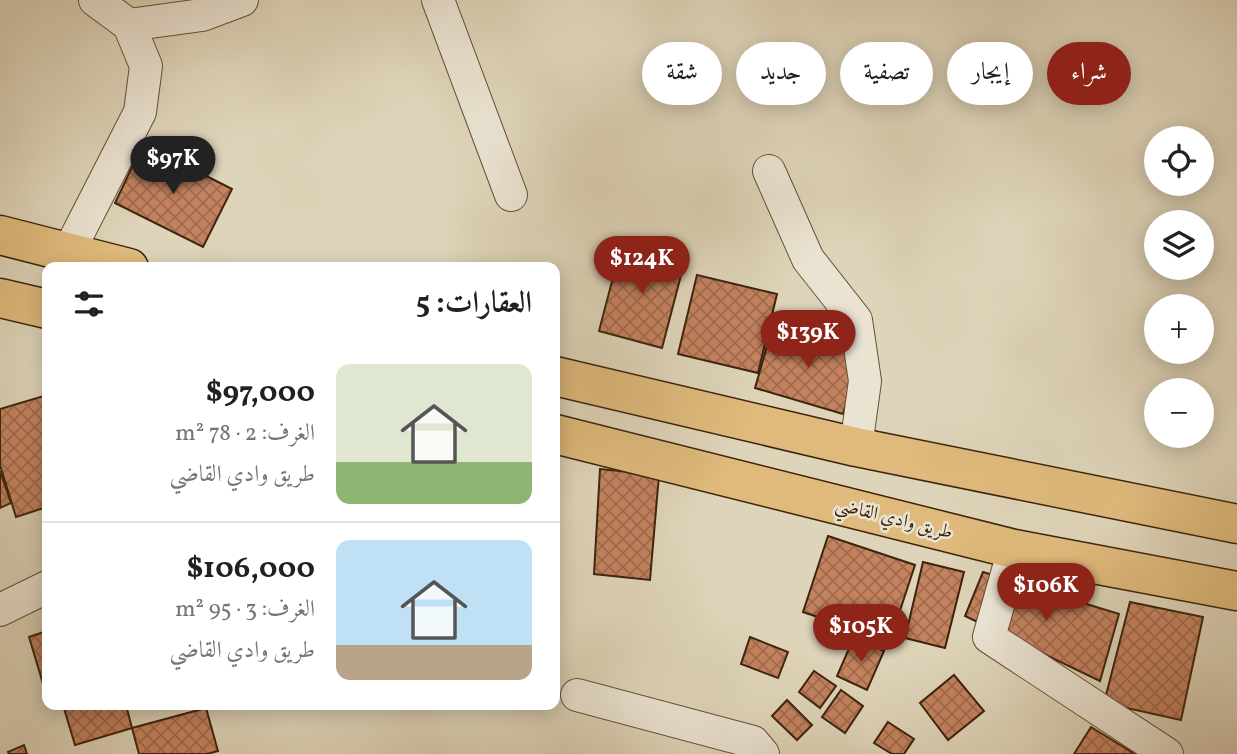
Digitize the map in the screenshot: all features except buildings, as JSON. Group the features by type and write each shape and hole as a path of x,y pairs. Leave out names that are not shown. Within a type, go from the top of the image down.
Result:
{"main road":[{"path":"0,235 105,262"},
{"path":"0,298 42,308"},
{"path":"560,377 856,447 1237,524"},
{"name":"طريق وادي القاضي","path":"560,435 1014,549 1237,591"}],"street":[{"path":"68,253 140,112 146,66 129,25 95,0"},
{"path":"129,25 202,15 242,0"},
{"path":"438,0 511,195"},
{"path":"769,172 808,259 856,320 865,381 856,447"},
{"path":"1014,549 989,637 1167,754"},
{"path":"0,610 42,589"},
{"path":"577,695 753,742 763,754"}]}
